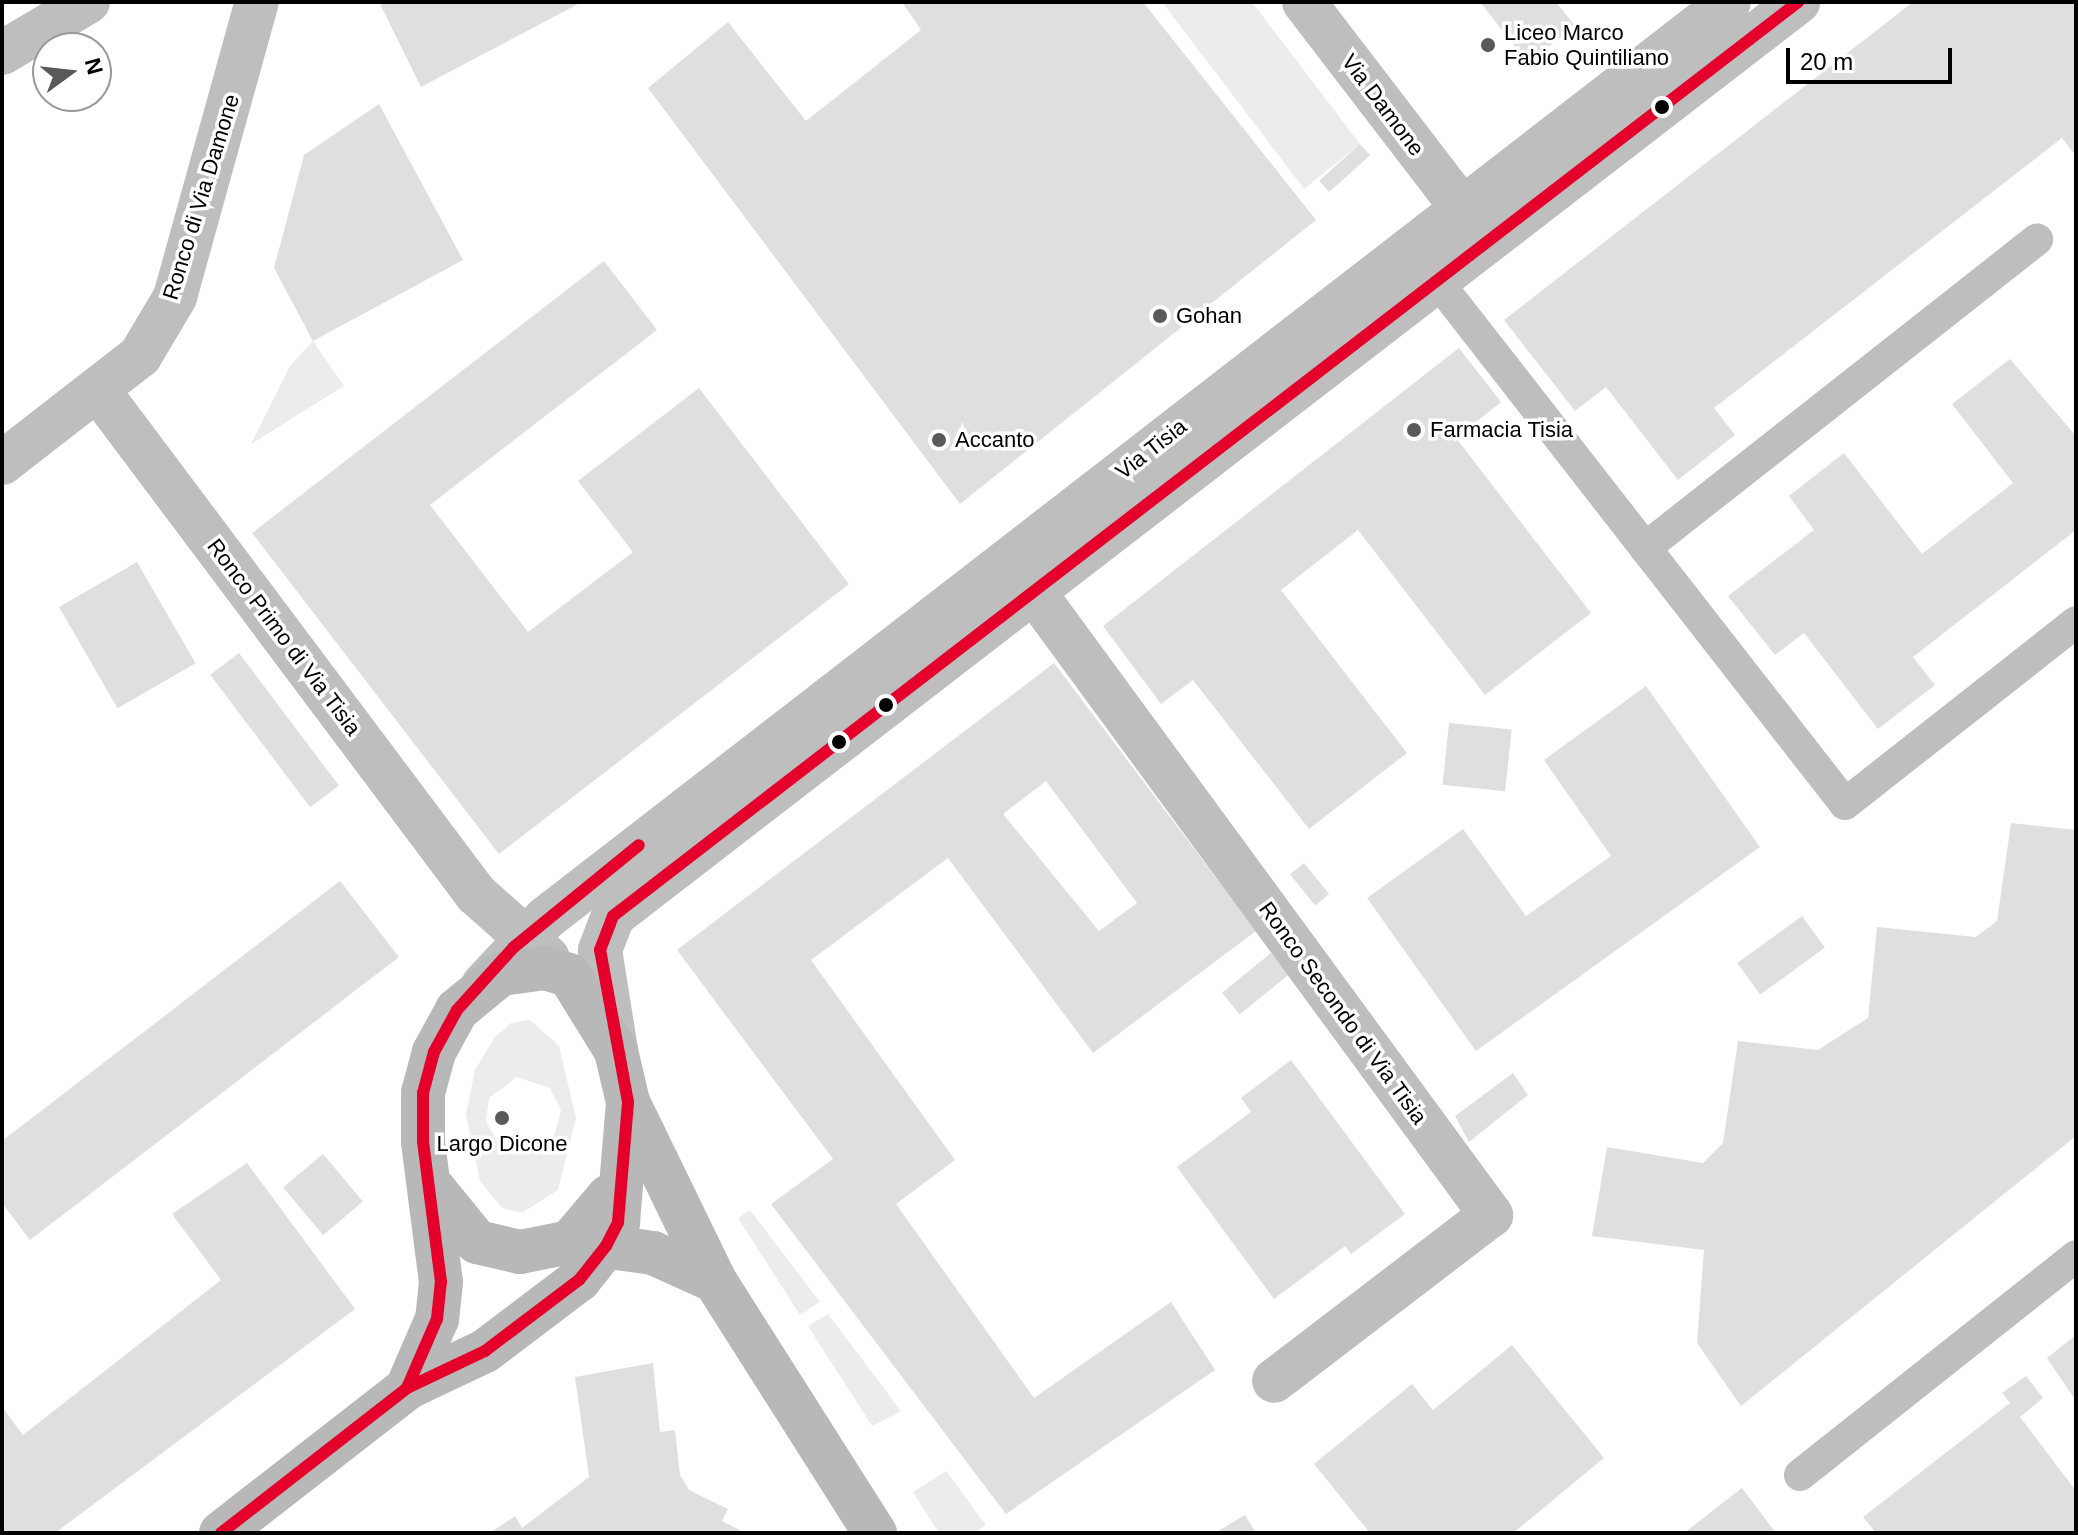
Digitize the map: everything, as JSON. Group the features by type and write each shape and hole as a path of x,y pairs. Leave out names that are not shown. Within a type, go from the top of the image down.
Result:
{"street":[{"path":"2,53 88,2"},
{"name":"Ronco di Via Damone","path":"2,463 140,356 175,297 257,2"},
{"name":"Via Damone","path":"1304,2 1462,208"},
{"name":"Via Tisia","path":"483,985 523,939 575,896 1729,2"},
{"name":"Via Tisia","path":"616,1051 600,950 613,916 1798,2"},
{"name":"Ronco Primo di Via Tisia","path":"98,390 469,885 523,939 569,975"},
{"name":"Ronco Secondo di Via Tisia","path":"1034,592 1491,1215 1274,1381"},
{"path":"407,1388 437,1319 434,1189 423,1093 450,1024 483,985 515,969 569,975 616,1051 628,1102 715,1281 875,1533"},
{"path":"221,1533 407,1388 485,1351 579,1280 601,1210 619,1176 628,1102"},
{"path":"434,1189 477,1242 520,1252 588,1244 681,1261 715,1281"}],"lane":[{"path":"1645,548 2037,240"},
{"path":"1437,281 1845,804 2076,622"},
{"path":"1800,1475 2076,1256"}],"shaded area":[{"path":"1162,2 1252,2 1360,144 1304,189"},
{"path":"313,341 344,386 251,444 290,366"},
{"path":"530,1020 559,1046 576,1118 558,1190 522,1213 502,1208 480,1181 466,1114 475,1070 495,1037 511,1023","holes":["517,1077 550,1088 561,1111 554,1136 534,1150 497,1142 486,1121 489,1098"]},
{"path":"750,1210 820,1302 800,1315 738,1218"},
{"path":"828,1314 901,1411 872,1426 808,1326"},
{"path":"946,1471 986,1525 975,1533 939,1533 913,1492"}],"building":[{"path":"379,2 582,2 421,87"},
{"path":"902,2 1143,2 1316,220 960,504 648,88 728,22 806,121 921,30"},
{"path":"1480,2 1556,2 1575,26 1528,63"},
{"path":"1913,2 2076,2 2076,156 2062,138 1714,408 1735,435 1678,480 1606,387 1575,411 1504,320"},
{"path":"379,104 463,260 313,341 274,268 304,155"},
{"path":"1360,144 1370,155 1329,192 1319,181"},
{"path":"604,261 657,330 430,505 528,632 633,552 578,481 699,388 849,584 499,854 252,533"},
{"path":"1459,348 1501,402 1456,438 1591,613 1485,695 1358,530 1281,590 1407,753 1309,829 1193,680 1161,704 1103,626"},
{"path":"2010,359 2076,436 2076,530 1913,657 1935,685 1878,729 1804,633 1775,655 1728,596 1814,530 1789,496 1844,453 1922,554 2013,483 1952,404"},
{"path":"137,562 196,663 118,708 59,607"},
{"path":"239,653 339,786 310,807 210,675"},
{"path":"1054,663 1256,931 1093,1053 948,858 811,960 955,1160 896,1204 1034,1398 1171,1302 1215,1370 1006,1514 771,1204 833,1159 677,950","holes":["1046,781 1137,903 1099,931 1003,814"]},
{"path":"1646,686 1760,847 1476,1051 1367,898 1463,829 1526,916 1611,856 1544,760"},
{"path":"1449,723 1512,730 1505,791 1443,785"},
{"path":"2011,823 2076,830 2076,1136 1741,1406 1697,1343 1704,1250 1592,1236 1607,1147 1703,1163 1723,1143 1738,1041 1818,1050 1868,1018 1877,927 1976,937 1997,921"},
{"path":"1304,863 1329,894 1315,905 1290,874"},
{"path":"340,881 399,957 30,1240 2,1203 2,1141"},
{"path":"1802,916 1825,948 1760,995 1737,963"},
{"path":"1271,953 1289,975 1240,1014 1222,993"},
{"path":"1291,1060 1405,1214 1351,1254 1345,1246 1274,1299 1177,1167 1251,1112 1241,1098"},
{"path":"1513,1073 1528,1095 1469,1142 1455,1116"},
{"path":"323,1154 363,1201 323,1235 283,1187"},
{"path":"247,1163 355,1309 55,1533 2,1533 2,1407 23,1435 221,1280 172,1214"},
{"path":"2076,1335 2076,1401 2047,1358"},
{"path":"1512,1345 1604,1458 1513,1533 1370,1533 1314,1464 1412,1384 1433,1410"},
{"path":"653,1363 660,1432 675,1430 680,1475 689,1490 728,1509 722,1521 746,1533 490,1533 515,1516 522,1528 589,1477 575,1377"},
{"path":"2026,1376 2043,1398 2020,1417 2076,1491 2076,1533 1876,1533 1863,1517 2010,1403 2002,1393"},
{"path":"1742,1488 1776,1533 1684,1533"},
{"path":"1245,1515 1256,1533 1215,1533"}],"transit line":[{"path":"221,1533 407,1388 485,1351 579,1280 606,1246 618,1222 628,1102 600,950 613,916 1798,2"},
{"path":"407,1388 437,1319 441,1282 423,1142 423,1093 434,1052 457,1010 514,947 639,845"}],"place":[{"name":"Liceo Marco Fabio Quintiliano","path":"1488,45"},
{"name":"Gohan","path":"1160,316"},
{"name":"Farmacia Tisia","path":"1414,430"},
{"name":"Accanto","path":"939,440"},
{"name":"Largo Dicone","path":"502,1118"}]}
